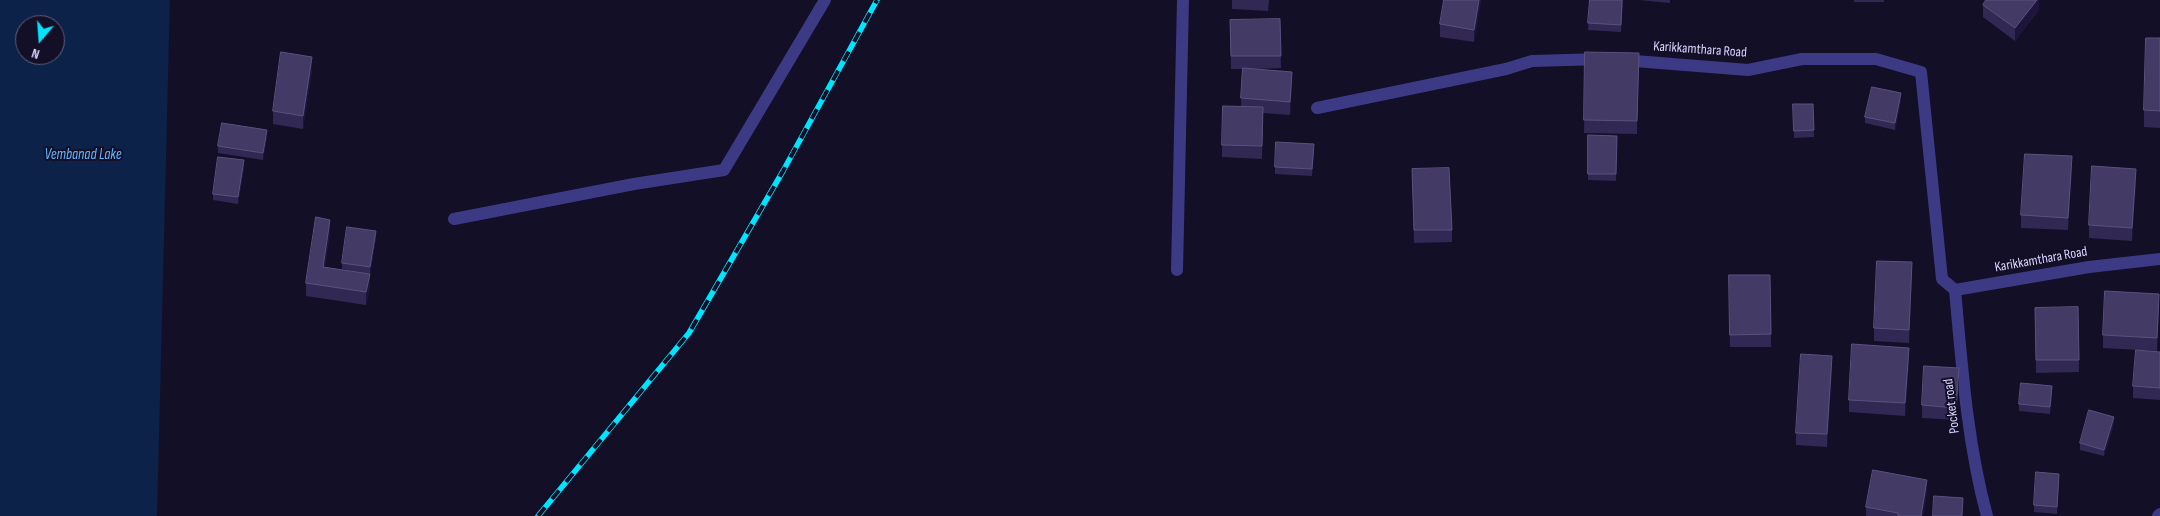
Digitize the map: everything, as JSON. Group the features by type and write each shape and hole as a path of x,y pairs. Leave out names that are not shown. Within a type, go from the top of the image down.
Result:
{"street":[{"path":"454,219 634,184 724,170 824,0"},
{"path":"1177,270 1183,0"},
{"name":"Karikkamthara Road","path":"1317,108 1506,69 1532,61 1586,58 1672,62 1748,70 1802,59 1876,59 1921,72 1942,279 1955,290 2089,267 2160,259"},
{"name":"Pocket road","path":"1955,290 1967,414 1978,481 1987,516"}],"water":[{"name":"Vembanad Lake","path":"0,0 170,0 157,516 0,516"}],"building":[{"path":"1444,0 1479,0 1474,30 1440,24"},
{"path":"1590,0 1622,0 1621,25 1588,23"},
{"path":"1986,0 2037,0 2015,28 1983,5"},
{"path":"1280,19 1281,56 1231,56 1230,20"},
{"path":"2146,38 2160,38 2160,111 2144,110"},
{"path":"281,52 312,57 303,116 273,111"},
{"path":"1585,52 1639,53 1637,121 1584,120"},
{"path":"1243,68 1292,72 1290,102 1241,98"},
{"path":"1872,87 1901,93 1895,123 1865,117"},
{"path":"1793,104 1813,104 1814,130 1794,131"},
{"path":"1223,106 1263,107 1262,146 1222,145"},
{"path":"222,123 267,130 263,153 218,146"},
{"path":"1588,135 1617,136 1616,174 1588,174"},
{"path":"1276,142 1314,144 1312,169 1275,167"},
{"path":"2025,154 2072,156 2068,218 2021,215"},
{"path":"218,157 244,160 238,197 213,194"},
{"path":"2092,166 2136,169 2132,228 2089,225"},
{"path":"1449,168 1452,230 1414,230 1412,169"},
{"path":"316,217 330,220 323,267 370,274 366,292 306,283"},
{"path":"347,227 376,231 370,267 342,263"},
{"path":"1877,261 1912,262 1909,330 1874,328"},
{"path":"1729,275 1770,275 1771,334 1730,335"},
{"path":"2105,291 2159,294 2157,338 2103,335"},
{"path":"2078,307 2079,360 2036,360 2035,308"},
{"path":"1852,344 1909,348 1905,403 1849,400"},
{"path":"2136,350 2160,352 2160,388 2133,386"},
{"path":"1801,354 1832,356 1827,434 1796,433"},
{"path":"1924,366 1959,368 1956,408 1922,405"},
{"path":"2021,383 2052,386 2050,407 2019,404"},
{"path":"2089,410 2114,417 2104,450 2080,443"},
{"path":"1873,470 1927,480 1921,516 1898,516 1898,513 1866,507"},
{"path":"2036,472 2059,474 2057,507 2034,505"},
{"path":"1934,496 1963,498 1962,516 1933,516"}],"railway":[{"path":"538,516 689,333 783,171 877,0"}]}
